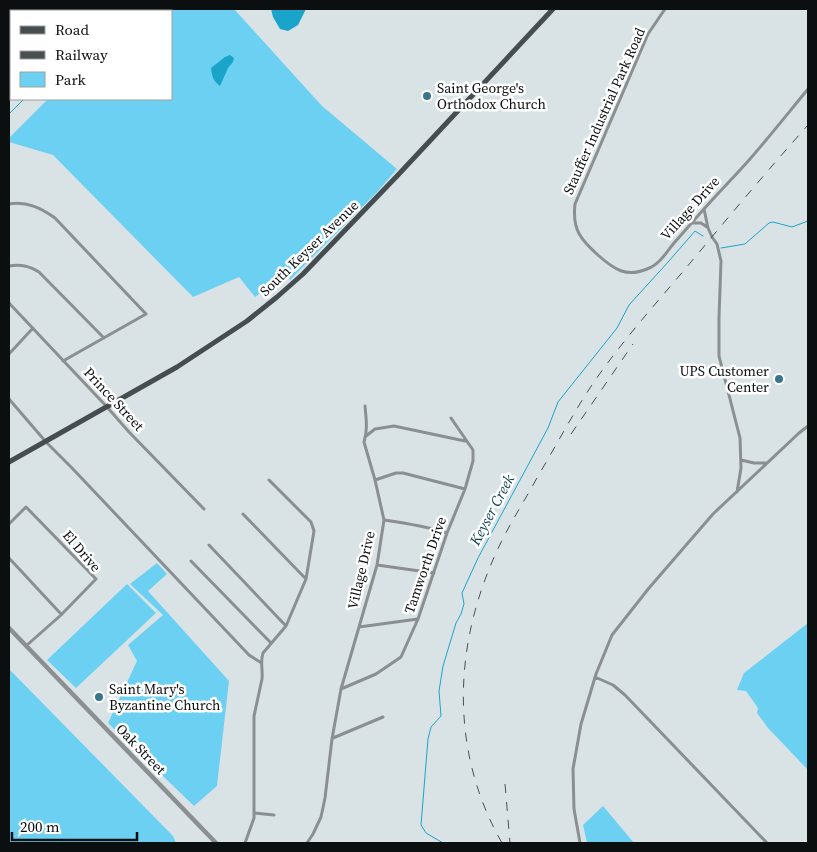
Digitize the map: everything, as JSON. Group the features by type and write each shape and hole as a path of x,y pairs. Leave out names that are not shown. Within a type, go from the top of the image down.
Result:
{"main road":[{"name":"South Keyser Avenue","path":"9,462 177,367 223,338 278,297 303,274 396,177 553,9"}],"street":[{"name":"Stauffer Industrial Park Road","path":"575,225 575,204 580,191 648,34 665,9"},
{"name":"Village Drive","path":"575,225 579,234 612,267 620,271 634,273 654,265 750,159 808,89"},
{"path":"9,204 20,203 36,206 55,218 146,314 63,360"},
{"path":"704,209 708,228 717,244 721,261 719,356 740,438 742,468 736,492"},
{"path":"692,223 701,223 708,228"},
{"path":"9,266 24,265 32,267 39,272 104,338"},
{"name":"Prince Street","path":"9,304 204,510"},
{"path":"9,354 33,328"},
{"path":"9,400 46,442 249,655 260,662"},
{"name":"Village Drive","path":"307,843 321,817 341,689 377,565 384,520 364,442 367,423 365,406"},
{"name":"Tamworth Drive","path":"341,689 376,674 400,657 418,619 473,461 473,450 451,418"},
{"path":"366,436 375,429 394,426 466,441"},
{"path":"580,843 574,809 573,769 581,724 595,677 612,636 643,595 713,514 808,426"},
{"path":"741,460 767,463"},
{"path":"375,480 396,473 403,473 464,489"},
{"path":"245,843 252,827 254,813 253,733 254,716 262,680 260,662 262,653 286,626 306,578 314,531 311,522 269,480"},
{"name":"El Drive","path":"9,524 26,507 96,579 61,615 26,646"},
{"path":"243,514 306,578"},
{"path":"384,520 434,528 447,533"},
{"path":"209,545 286,626"},
{"path":"9,558 61,615"},
{"path":"191,561 271,644"},
{"path":"377,565 434,573"},
{"path":"359,627 418,619"},
{"name":"Oak Street","path":"9,628 216,843"},
{"path":"595,677 614,685 625,695 767,843"},
{"path":"332,739 383,717"},
{"path":"254,813 274,815"}],"green space":[{"path":"234,9 322,106 397,169 378,191 290,280 286,273 255,297 239,277 193,297 53,155 9,142 9,138 47,100 172,100 172,10 134,10"},
{"path":"157,563 167,574 148,591 229,681 217,786 194,806 108,723 137,661 128,645 163,615 130,584"},
{"path":"127,584 156,613 76,688 47,660"},
{"path":"808,623 808,770 768,728 757,713 758,708 746,691 737,690 744,673"},
{"path":"9,669 173,836 176,843 9,843"},
{"path":"603,806 634,843 587,843 583,825"}],"shaded area":[{"path":"271,9 306,9 298,25 288,31 280,29"},
{"path":"230,55 234,58 233,62 228,68 220,86 213,78 211,68"}],"waterway":[{"path":"9,114 23,100"},
{"name":"Keyser Creek","path":"721,248 745,244 769,223 773,222 792,227 808,221"},
{"name":"Keyser Creek","path":"443,843 426,833 421,825 428,739 431,727 441,716 439,691 443,666 464,604 462,593 478,558 548,428 558,402 617,328 629,305 695,231 703,236"}],"railway":[{"path":"502,843 485,808 473,773 466,736 463,699 465,662 471,625 496,553 568,423 601,372 642,319 808,125"},
{"path":"571,434 633,344"},
{"path":"505,784 510,843"}],"place":[{"name":"Saint George's Orthodox Church","path":"427,96"},
{"name":"UPS Customer Center","path":"779,379"},
{"name":"Saint Mary's Byzantine Church","path":"99,697"}]}
